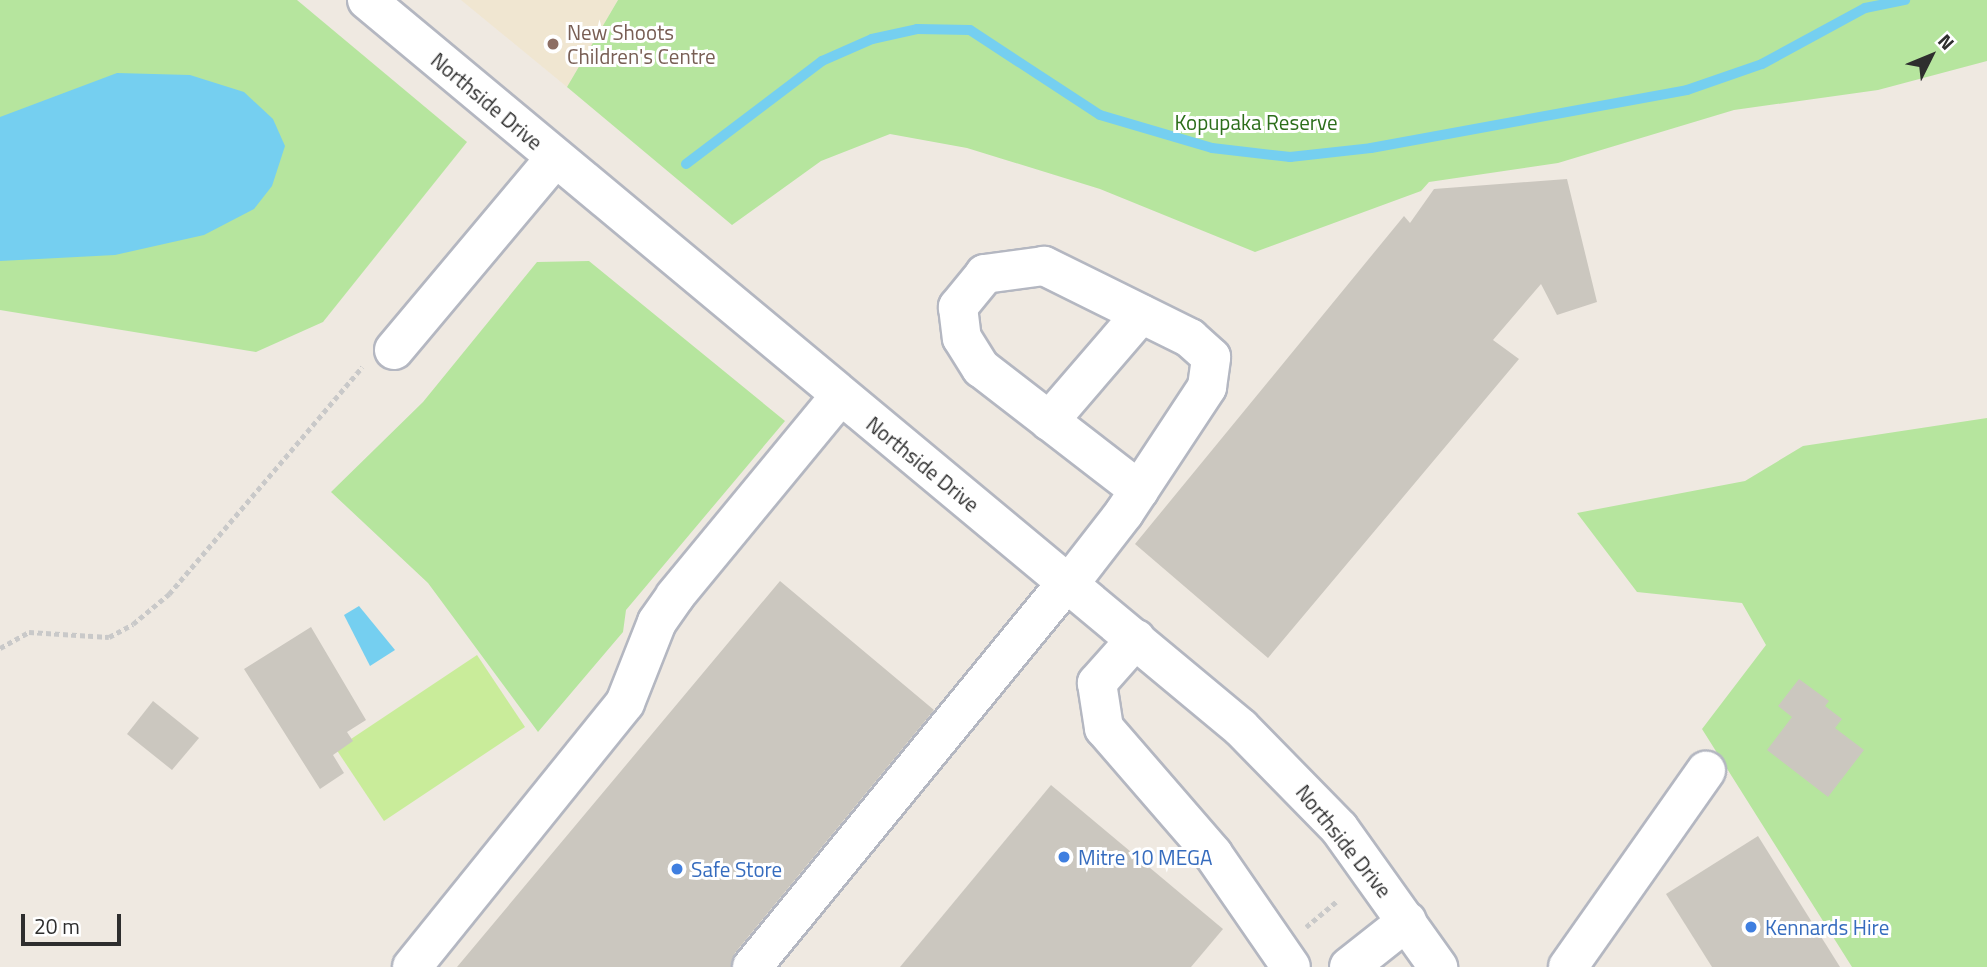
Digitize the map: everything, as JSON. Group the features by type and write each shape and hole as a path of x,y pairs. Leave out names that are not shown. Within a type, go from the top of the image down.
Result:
{"street":[{"name":"Northside Drive","path":"366,0 1136,639 1297,783 1407,921 1438,967"},
{"path":"394,350 555,158"},
{"path":"752,967 1068,583 1139,490 1207,387 1211,357 1190,338 1044,266 985,274 958,307 962,338 981,368 1139,490"},
{"path":"1049,421 1141,314"},
{"path":"412,967 625,704 657,622 675,596 840,396"},
{"path":"1136,639 1097,683 1104,728 1293,952"},
{"path":"1568,967 1706,771"},
{"path":"1349,967 1407,921"}],"path":[{"path":"0,648 29,632 109,637 133,624 169,594 376,350 394,350"},
{"path":"1293,952 1337,901"}],"shaded area":[{"name":"New Shoots Children's Centre","path":"461,0 618,0 567,87"}],"green space":[{"path":"0,0 297,0 467,142 323,322 256,352 0,310"},
{"name":"Kopupaka Reserve","path":"618,0 1987,0 1987,61 1878,90 1734,110 1558,163 1429,182 1421,191 1255,252 1100,189 967,148 890,134 821,161 732,225 567,87"},
{"path":"589,261 785,421 626,610 623,632 538,732 428,583 331,492 423,402 537,262"},
{"path":"1987,418 1987,967 1852,967 1702,729 1766,645 1742,603 1637,592 1577,513 1745,481 1803,446"},
{"path":"477,655 525,727 384,821 336,749"}],"water":[{"path":"117,73 190,75 244,92 273,119 285,146 272,186 254,209 204,235 115,255 0,261 0,117"},
{"path":"359,606 395,650 370,666 344,615"}],"building":[{"path":"1567,179 1597,302 1557,315 1541,284 1493,340 1519,359 1268,658 1135,544 1404,216 1410,223 1434,189"},
{"name":"Safe Store","path":"780,581 934,710 735,953 731,967 457,967"},
{"path":"311,627 366,720 347,732 353,741 333,755 344,773 320,789 244,669"},
{"path":"1799,679 1829,701 1825,706 1842,719 1835,728 1864,750 1828,797 1767,750 1792,717 1778,706"},
{"path":"153,701 199,738 172,770 127,734"},
{"name":"Mitre 10 MEGA","path":"1051,785 1223,929 1191,967 900,967"},
{"name":"Kennards Hire","path":"1758,836 1840,967 1712,967 1666,894"}],"waterway":[{"path":"686,164 822,61 872,39 917,29 970,30 1100,115 1212,148 1290,157 1371,148 1687,90 1762,64 1865,8 1905,0"}],"place":[{"name":"New Shoots Children's Centre","path":"553,44"},
{"name":"Mitre 10 MEGA","path":"1064,857"},
{"name":"Safe Store","path":"677,869"},
{"name":"Kennards Hire","path":"1751,927"}]}
